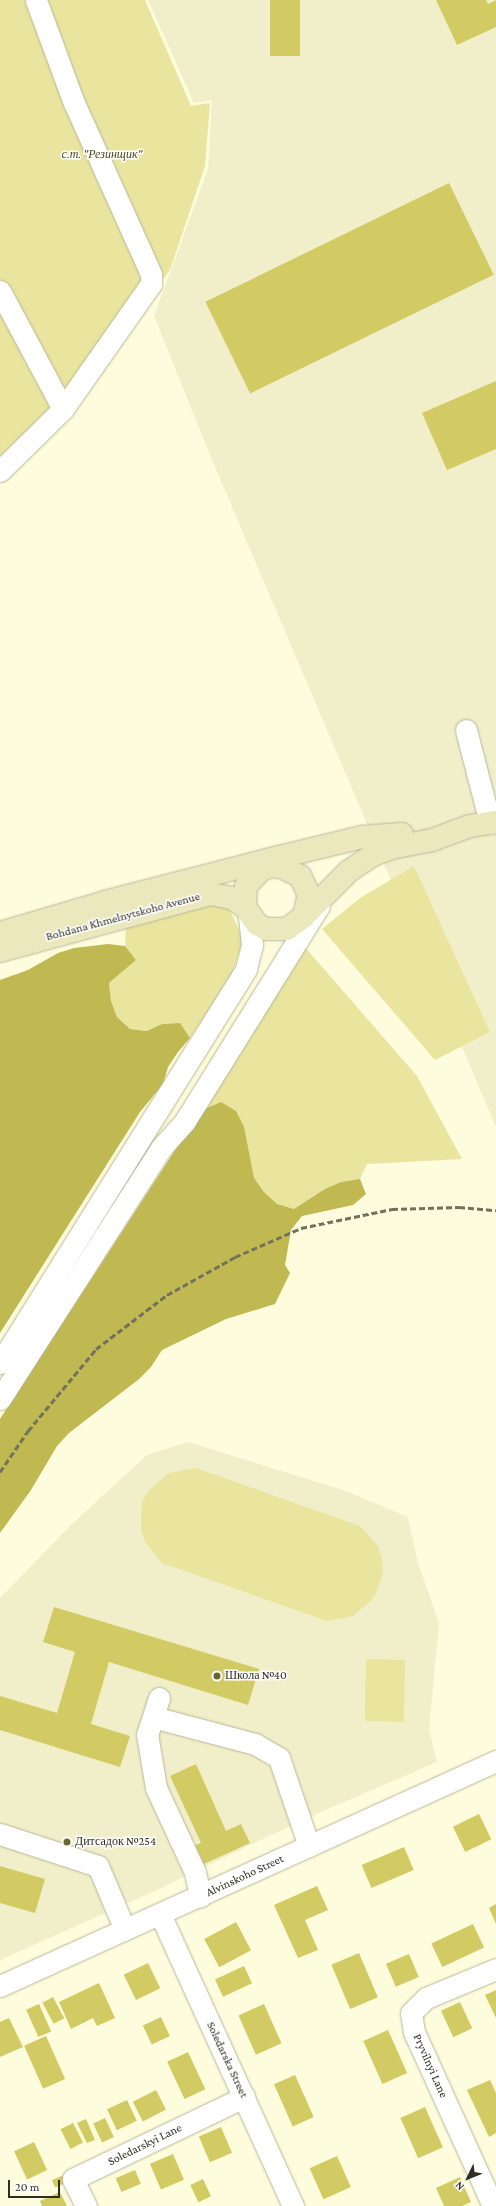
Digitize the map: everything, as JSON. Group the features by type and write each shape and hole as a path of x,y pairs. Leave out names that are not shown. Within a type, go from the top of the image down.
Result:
{"main road":[{"name":"Bohdana Khmelnytskoho Avenue","path":"235,868 271,868 431,827 486,824"},
{"name":"Bohdana Khmelnytskoho Avenue","path":"0,951 210,894 228,896 266,929 287,929 300,920 349,871 373,855 391,848 432,840 486,824"},
{"name":"Bohdana Khmelnytskoho Avenue","path":"0,934 105,902 235,868 362,837 402,834"},
{"name":"Bohdana Khmelnytskoho Avenue","path":"271,868 300,876 306,885 309,895 300,920"},
{"path":"247,912 244,896 246,886 271,868"}],"street":[{"path":"0,471 63,409 151,284 151,274 74,103 36,0"},
{"path":"0,290 63,409"},
{"path":"466,730 486,824"},
{"path":"0,1399 161,1148 185,1121 319,906 336,885"},
{"path":"0,1363 246,969 252,945 247,912"},
{"path":"161,1148 175,1115 300,920"},
{"path":"200,1896 194,1872 156,1788 147,1734 156,1707 255,1744 279,1758 309,1846"},
{"name":"Alvinskoho Street","path":"0,1986 309,1846 494,1767"},
{"path":"0,1834 98,1866 125,1930"},
{"name":"Soledarska Street","path":"160,1914 293,2206"},
{"name":"Pryvilnyi Lane","path":"493,2206 414,2032 410,2013 426,1998 496,1969"},
{"name":"Soledarskyi Lane","path":"86,2206 73,2179 244,2097"}],"shaded area":[{"path":"148,0 496,0 496,1127 210,455 154,316 208,169 212,100 194,103"},
{"path":"108,944 125,946 136,960 109,983 111,1001 117,1017 130,1029 147,1031 162,1024 180,1023 190,1038 168,1067 163,1084 140,1112 0,1333 0,980 28,970 58,953 74,948"},
{"path":"221,1102 236,1111 244,1127 254,1178 264,1192 277,1204 294,1209 325,1189 341,1182 360,1179 366,1194 353,1205 302,1216 291,1230 285,1265 290,1273 275,1304 226,1319 162,1350 151,1367 139,1379 69,1433 57,1446 31,1490 0,1533 0,1419 183,1138 205,1109"},
{"name":"Школа №40","path":"188,1442 343,1490 408,1517 418,1563 439,1623 429,1730 437,1762 300,1821 157,1890 0,1960 0,1598 71,1525 147,1455"}],"green space":[{"name":"с.т. \"Резинщик\"","path":"0,0 145,0 191,106 210,103 205,166 170,270 77,384 0,467"},
{"path":"414,866 490,1032 435,1060 322,929 360,898"},
{"path":"213,901 229,908 241,934 241,947 231,976 190,1038 180,1023 162,1024 147,1031 130,1029 117,1017 111,1001 109,983 136,960 125,946 126,923"},
{"path":"303,945 417,1076 462,1159 367,1164 360,1179 341,1182 294,1209 277,1204 264,1192 254,1178 249,1161 247,1144 205,1109"},
{"path":"196,1468 360,1526 378,1546 382,1559 383,1573 374,1598 353,1616 327,1621 162,1563 145,1542 141,1529 142,1502 149,1490 169,1473"},
{"path":"366,1659 405,1660 404,1722 365,1721"}],"building":[{"path":"270,0 300,0 300,56 270,56"},
{"path":"436,0 486,0 488,4 496,0 496,27 457,45"},
{"path":"449,183 494,275 250,393 205,302"},
{"path":"496,381 496,449 447,470 422,413"},
{"path":"54,1607 259,1669 248,1705 109,1662 91,1724 130,1736 120,1767 0,1730 0,1696 57,1713 75,1652 43,1642"},
{"path":"196,1764 226,1831 241,1824 250,1843 204,1864 195,1845 201,1843 170,1776"},
{"path":"479,1814 491,1839 465,1852 453,1827"},
{"path":"404,1847 414,1870 371,1888 362,1865"},
{"path":"0,1866 45,1879 35,1913 0,1903"},
{"path":"317,1886 328,1910 305,1920 318,1950 298,1958 274,1905"},
{"path":"496,1904 496,1924 489,1908"},
{"path":"236,1922 251,1950 219,1967 204,1939"},
{"path":"473,1924 484,1948 442,1967 431,1943"},
{"path":"359,1953 378,1997 350,2009 331,1965"},
{"path":"409,1954 419,1977 396,1987 386,1964"},
{"path":"148,1963 160,1988 136,2000 124,1975"},
{"path":"244,1966 252,1983 223,1997 215,1980"},
{"path":"99,1983 115,2018 97,2026 93,2018 71,2029 59,2002"},
{"path":"496,1990 496,2018 485,1995"},
{"path":"53,1997 64,2018 54,2024 42,2003"},
{"path":"460,2002 472,2028 453,2037 441,2011"},
{"path":"39,2004 51,2031 38,2037 26,2010"},
{"path":"264,2004 281,2043 256,2055 238,2015"},
{"path":"161,2017 170,2036 152,2044 143,2025"},
{"path":"9,2018 23,2047 0,2057 0,2022"},
{"path":"388,2030 407,2073 382,2084 363,2041"},
{"path":"46,2036 65,2079 43,2089 24,2046"},
{"path":"188,2052 205,2089 184,2099 167,2062"},
{"path":"295,2075 314,2117 293,2126 274,2084"},
{"path":"490,2080 496,2093 496,2133 489,2137 467,2090"},
{"path":"156,2090 166,2110 143,2121 133,2102"},
{"path":"127,2100 137,2121 117,2130 107,2109"},
{"path":"425,2107 443,2147 418,2158 400,2118"},
{"path":"105,2118 114,2137 102,2143 93,2123"},
{"path":"86,2119 95,2140 87,2143 77,2123"},
{"path":"73,2123 83,2143 71,2149 61,2129"},
{"path":"221,2127 232,2153 210,2162 199,2136"},
{"path":"34,2142 47,2170 27,2179 14,2151"},
{"path":"173,2154 184,2180 161,2190 150,2164"},
{"path":"337,2156 351,2187 323,2199 310,2168"},
{"path":"135,2170 141,2184 122,2192 116,2178"},
{"path":"64,2175 67,2182 55,2187 52,2180"},
{"path":"460,2177 471,2202 462,2206 444,2206 436,2188"},
{"path":"203,2179 211,2196 198,2202 190,2185"},
{"path":"60,2192 67,2206 42,2206 40,2201"}],"railway":[{"path":"0,1472 28,1431 96,1349 167,1295 235,1257 301,1228 392,1209 459,1207 496,1210"}],"place":[{"name":"Школа №40","path":"217,1676"},
{"name":"Дитсадок №254","path":"67,1842"}]}
